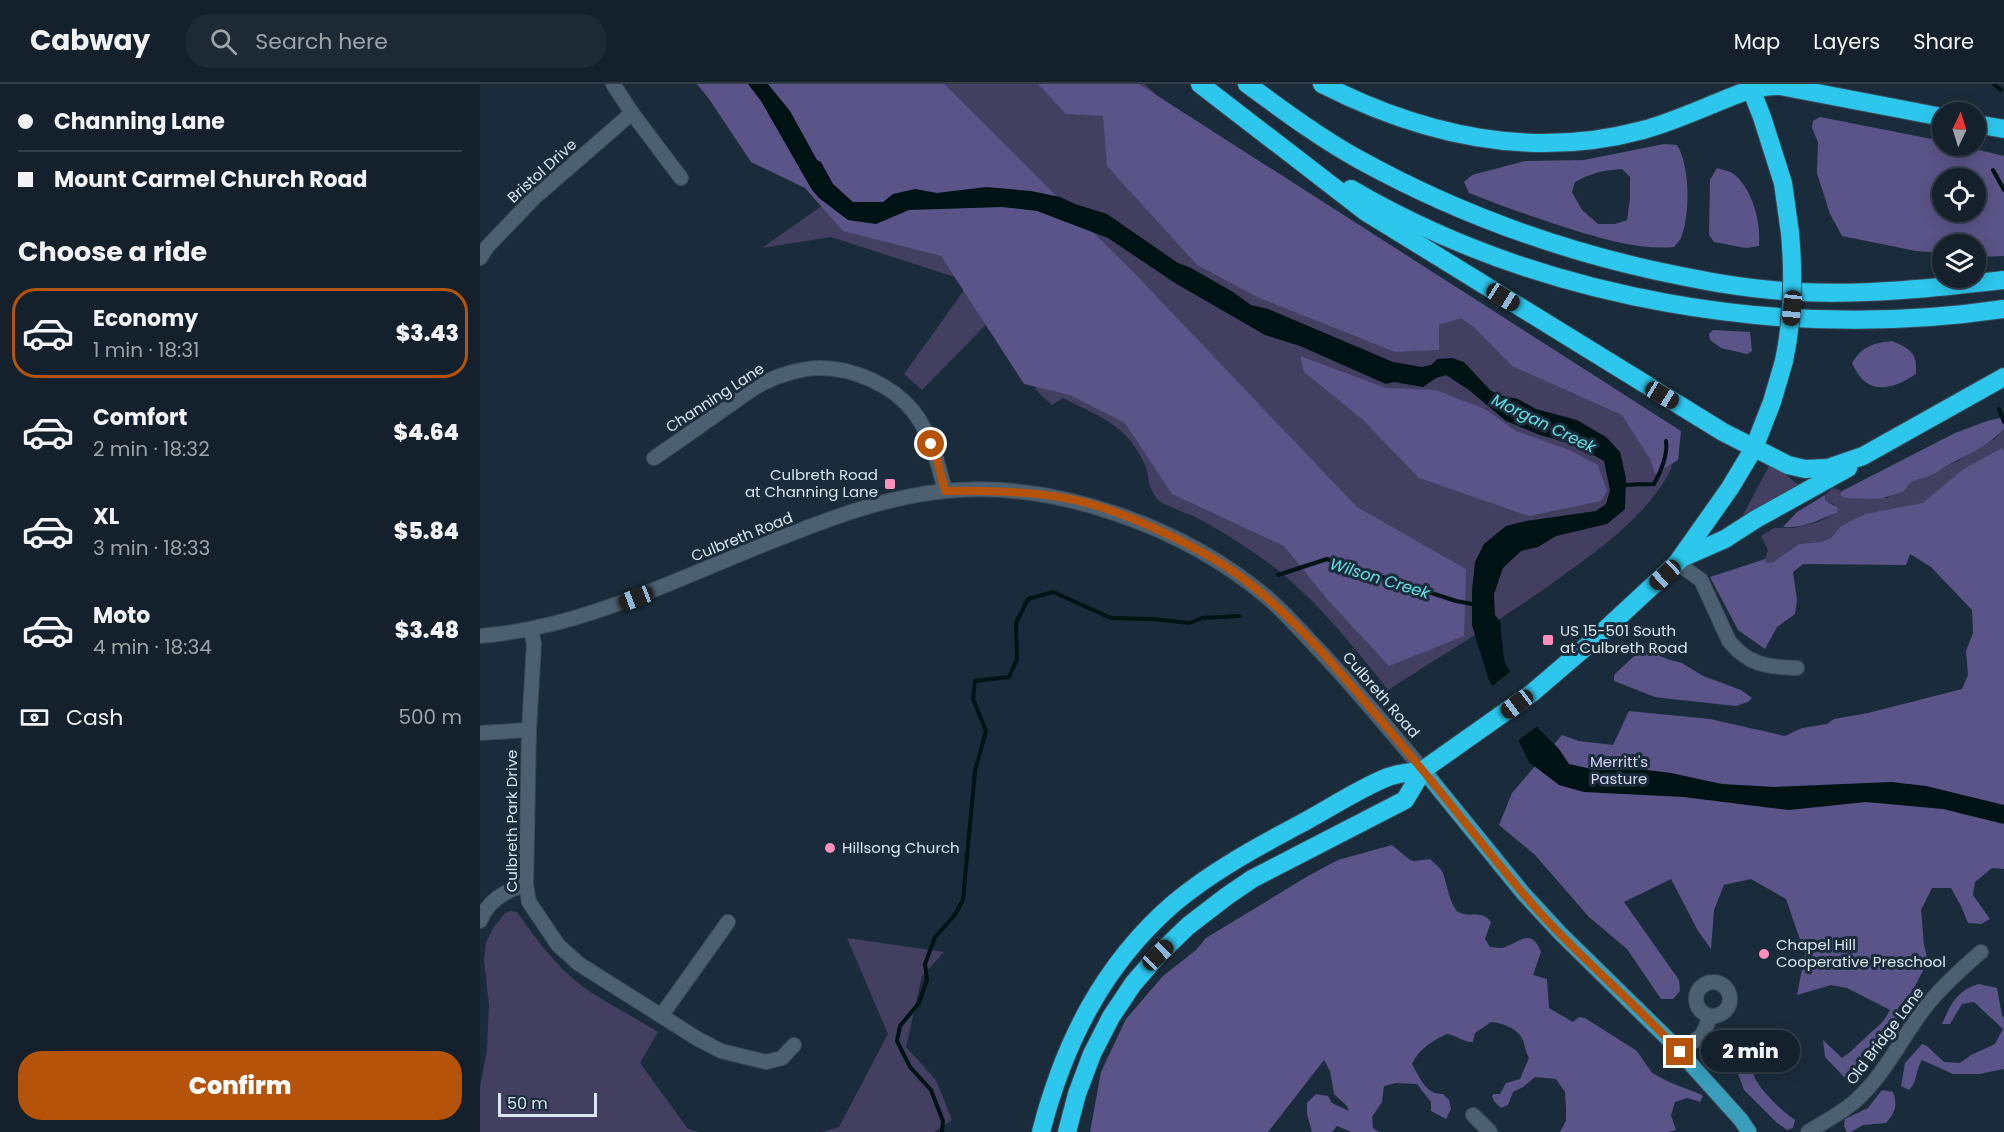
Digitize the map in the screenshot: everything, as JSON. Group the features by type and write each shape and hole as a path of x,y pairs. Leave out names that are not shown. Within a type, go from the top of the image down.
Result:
{"highway":[{"path":"1200,84 1366,212 1723,432 1788,465 1805,469 1828,468 1863,456 2004,377"},
{"path":"1247,84 1309,129 1359,160 1432,197 1523,234 1599,258 1686,278 1760,289 1800,292 1860,293 2004,280"},
{"path":"1322,84 1396,117 1434,129 1477,138 1516,142 1558,143 1606,138 1643,130 1691,113 1750,86 1780,86 1932,115"},
{"path":"1041,1132 1061,1065 1095,995 1118,963 1146,930 1167,910 1213,875 1266,842 1389,776 1423,770 1509,710 1552,675 1680,560 1730,488 1754,448 1772,402 1784,360 1794,278 1783,183 1750,86"},
{"path":"1986,126 2004,129"},
{"path":"1281,146 1372,201 1432,230 1531,268 1594,288 1661,302 1785,317 1910,318 1968,315 2004,309"},
{"path":"1680,560 1725,539 1756,519 1849,468 1863,456"},
{"path":"1067,1132 1077,1094 1101,1035 1133,984 1158,955 1188,926 1252,879 1405,800 1423,770"}],"main road":[{"path":"1423,770 1523,893 1680,1052 1749,1132"}],"street":[{"path":"613,84 681,178"},
{"name":"Bristol Drive","path":"480,258 534,198 632,113"},
{"name":"Channing Lane","path":"654,458 764,382 792,372 819,368 848,372 877,383 898,395 913,411 925,430 937,459 945,491"},
{"name":"Culbreth Road","path":"480,636 531,630 614,606 837,517 886,502 945,491 1000,490 1077,501 1131,519 1188,545 1222,565 1247,582 1291,621 1342,674 1423,770"},
{"path":"1680,560 1701,580 1729,641 1736,649 1763,665 1797,668"},
{"name":"Culbreth Park Drive","path":"531,630 534,644 529,730 526,885 529,902 558,945 579,964 721,1051 746,1059 766,1062 782,1058 794,1045"},
{"path":"480,733 529,730"},
{"path":"480,921 483,912 497,897 511,889 526,885"},
{"path":"661,1016 728,922"},
{"name":"Old Bridge Lane","path":"1808,1132 1855,1101 1873,1083 1923,1010 1957,973 1981,952"},
{"path":"1680,1052 1702,1035 1711,1016"},
{"path":"1473,1115 1490,1132"}],"shaded area":[{"path":"735,84 1144,84 1166,103 1515,337 1674,451 1670,471 1657,492 1634,519 1593,553 1522,604 1388,690 1327,617 1276,568 1217,529 1157,499 1138,451 1121,431 1111,423 1063,398 1052,405 1036,390 1016,294 922,390 904,374 970,282 831,237 762,248 833,198"},
{"path":"2004,429 2004,518 1881,512 1865,514 1841,527 1831,538 1821,542 1799,544 1773,562 1767,563 1765,559 1768,550 1761,536 1774,528 1793,528 1818,522 1837,513 1834,504 1825,500 1825,495 1833,488 1842,491 1841,495 1845,498 1887,498 1914,479 1929,476 1958,461 1995,439"},
{"path":"1772,464 1800,486 1743,515 1769,466"},
{"path":"510,911 517,912 549,954 571,977 602,999 658,1032 640,1063 688,1129 699,1132 480,1132 480,1087 487,1050 489,1005 484,960 486,943 493,928 504,914"},
{"path":"847,938 944,952 922,976 906,1047 936,1080 952,1120 934,1132 822,1132 839,1127 888,1034"}],"green space":[{"path":"697,84 944,84 1138,277 1357,507 1466,569 1464,636 1389,666 1327,599 1284,546 1172,494 1125,423 1070,395 1024,384 941,256 843,231 805,188 751,162"},
{"path":"1038,84 1139,84 1681,431 1678,460 1655,474 1650,459 1622,415 1512,366 1475,328 1461,318 1439,325 1439,350 1395,352 1257,297 1197,265 1107,166 1103,116 1066,114"},
{"path":"1820,117 1932,139 1932,156 1986,156 1986,152 2004,156 2004,256 1986,257 1986,234 1932,234 1932,252 1842,236 1830,214 1817,173 1818,142 1812,128 1813,121"},
{"path":"1664,144 1677,145 1684,164 1687,202 1685,226 1680,240 1674,247 1639,246 1583,233 1469,193 1464,182 1472,175 1525,161 1584,160","holes":["1622,169 1630,177 1627,220 1615,224 1598,224 1582,210 1572,192 1575,182 1598,172"]},
{"path":"1717,168 1733,174 1747,189 1757,217 1759,246 1746,248 1714,242 1709,235 1710,180"},
{"path":"1713,330 1750,332 1752,351 1747,354 1721,348 1710,340 1709,334"},
{"path":"1892,341 1912,353 1916,374 1888,387 1872,385 1864,381 1852,363 1869,346"},
{"path":"1300,356 1386,388 1436,390 1485,409 1516,431 1569,450 1598,465 1607,491 1601,501 1529,516 1419,478 1362,419 1304,372"},
{"path":"2000,418 2004,419 2004,429 1992,440 1935,473 1913,481 1904,491 1880,499 1845,498 1840,495 1842,491 1955,433"},
{"name":"Merritt's Pasture","path":"2002,448 2004,452 2004,869 1992,868 1975,882 1973,895 1990,919 1981,924 1968,923 1951,888 1932,888 1921,910 1928,961 1912,992 1898,1008 1897,1029 1872,1044 1846,1079 1825,1057 1823,1040 1842,1058 1884,1020 1890,1010 1847,988 1831,985 1797,995 1805,954 1786,899 1751,879 1724,885 1714,910 1711,949 1698,931 1671,879 1624,902 1679,980 1680,991 1673,999 1661,999 1627,949 1589,917 1535,855 1499,825 1512,793 1562,735 1579,741 1613,745 1629,711 1710,719 1785,736 1802,728 1827,724 1834,719 1868,713 1962,689 1968,675 1966,651 1973,633 1972,610 1931,567 1910,554 1906,565 1803,564 1793,572 1797,600 1795,614 1777,627 1765,649 1738,630 1710,577 1765,559 1767,563 1773,562 1799,544 1821,542 1831,538 1841,526 1865,514 1923,503 1962,470"},
{"path":"1825,495 1825,500 1838,508 1837,513 1804,525 1783,527 1797,512"},
{"path":"1646,650 1682,663 1703,676 1741,690 1752,698 1736,706 1671,699 1655,697 1614,681 1614,675 1633,657"},
{"path":"1392,845 1410,860 1430,859 1439,867 1456,910 1464,914 1483,916 1491,922 1485,939 1490,947 1503,948 1525,938 1537,944 1541,952 1533,975 1547,979 1549,1008 1573,1022 1579,1017 1585,1018 1637,1051 1652,1073 1703,1096 1700,1102 1687,1098 1675,1102 1671,1115 1676,1130 1668,1132 1560,1132 1566,1121 1565,1092 1556,1079 1535,1077 1513,1092 1508,1105 1501,1108 1492,1096 1500,1094 1506,1083 1520,1079 1529,1058 1522,1038 1516,1031 1491,1022 1475,1033 1473,1042 1447,1034 1442,1036 1422,1050 1412,1064 1428,1089 1437,1094 1443,1094 1449,1100 1451,1109 1446,1119 1431,1111 1431,1102 1417,1084 1396,1083 1384,1086 1382,1102 1372,1117 1373,1128 1379,1132 1352,1132 1337,1126 1332,1132 1312,1132 1307,1114 1307,1103 1316,1094 1328,1096 1332,1103 1349,1111 1347,1106 1334,1094 1330,1071 1324,1060 1268,1132 1090,1132 1101,1072 1126,1019 1163,976 1196,950 1206,938 1308,876 1338,860"},
{"path":"1979,984 1997,988 2004,1018 2004,1069 1979,1074 1953,1074 1922,1060 1912,1087 1909,1090 1901,1086 1905,1063 1922,1044 1944,1062 1960,1063 1995,1044 2003,1029 1974,1002 1962,1004 1950,1024 1942,1024 1960,994"},
{"path":"1746,1061 1751,1066 1762,1089 1795,1120 1793,1128 1787,1130 1776,1122 1744,1090 1737,1071"},
{"path":"1882,1090 1893,1092 1895,1097 1895,1109 1886,1123 1863,1125 1847,1132 1844,1126 1845,1119 1868,1108"}],"water":[{"name":"Morgan Creek","path":"748,84 768,84 790,111 833,184 853,202 883,202 893,194 915,189 937,193 986,187 1031,191 1060,197 1107,214 1178,263 1233,292 1251,305 1268,309 1393,362 1422,367 1431,365 1437,359 1452,358 1464,362 1490,390 1499,395 1518,399 1536,409 1577,420 1606,437 1620,452 1626,478 1625,509 1607,524 1556,536 1538,547 1521,551 1503,568 1494,594 1495,615 1500,621 1504,660 1538,728 1559,749 1569,764 1596,770 1639,769 1671,773 1722,784 1775,787 1892,782 1926,786 2004,805 2004,824 1943,809 1866,802 1789,810 1683,797 1584,792 1559,785 1529,762 1488,678 1472,625 1475,562 1484,544 1506,526 1596,511 1606,504 1610,490 1604,461 1575,445 1540,435 1506,421 1469,390 1446,375 1436,378 1423,387 1394,382 1386,384 1300,346 1265,335 1175,283 1108,238 1037,211 1002,207 909,210 876,224 848,220 812,190 761,101"}],"pier":[{"path":"1512,670 1539,725 1516,742 1490,688"}],"waterway":[{"path":"1994,84 2001,90"},
{"path":"1993,170 2004,190"},
{"path":"1999,409 2004,422"},
{"path":"1623,486 1654,484 1663,463 1666,441"},
{"name":"Wilson Creek","path":"1278,575 1327,559 1456,601 1477,605"},
{"name":"Wilson Creek","path":"942,1132 943,1121 931,1090 910,1067 897,1041 900,1026 919,1003 927,980 925,964 935,937 954,916 963,900 975,771 986,731 973,699 975,681 1009,677 1017,659 1016,623 1028,599 1053,592 1111,618 1190,623 1202,618 1239,616"}],"place":[{"name":"Culbreth Road at Channing Lane","path":"890,484"},
{"name":"US 15-501 South at Culbreth Road","path":"1548,640"},
{"name":"Hillsong Church","path":"830,848"},
{"name":"Chapel Hill Cooperative Preschool","path":"1764,954"}],"route":[{"path":"931,444 945,491 1000,490 1077,501 1131,519 1188,545 1247,582 1277,607 1342,674 1523,893 1680,1052"}]}
